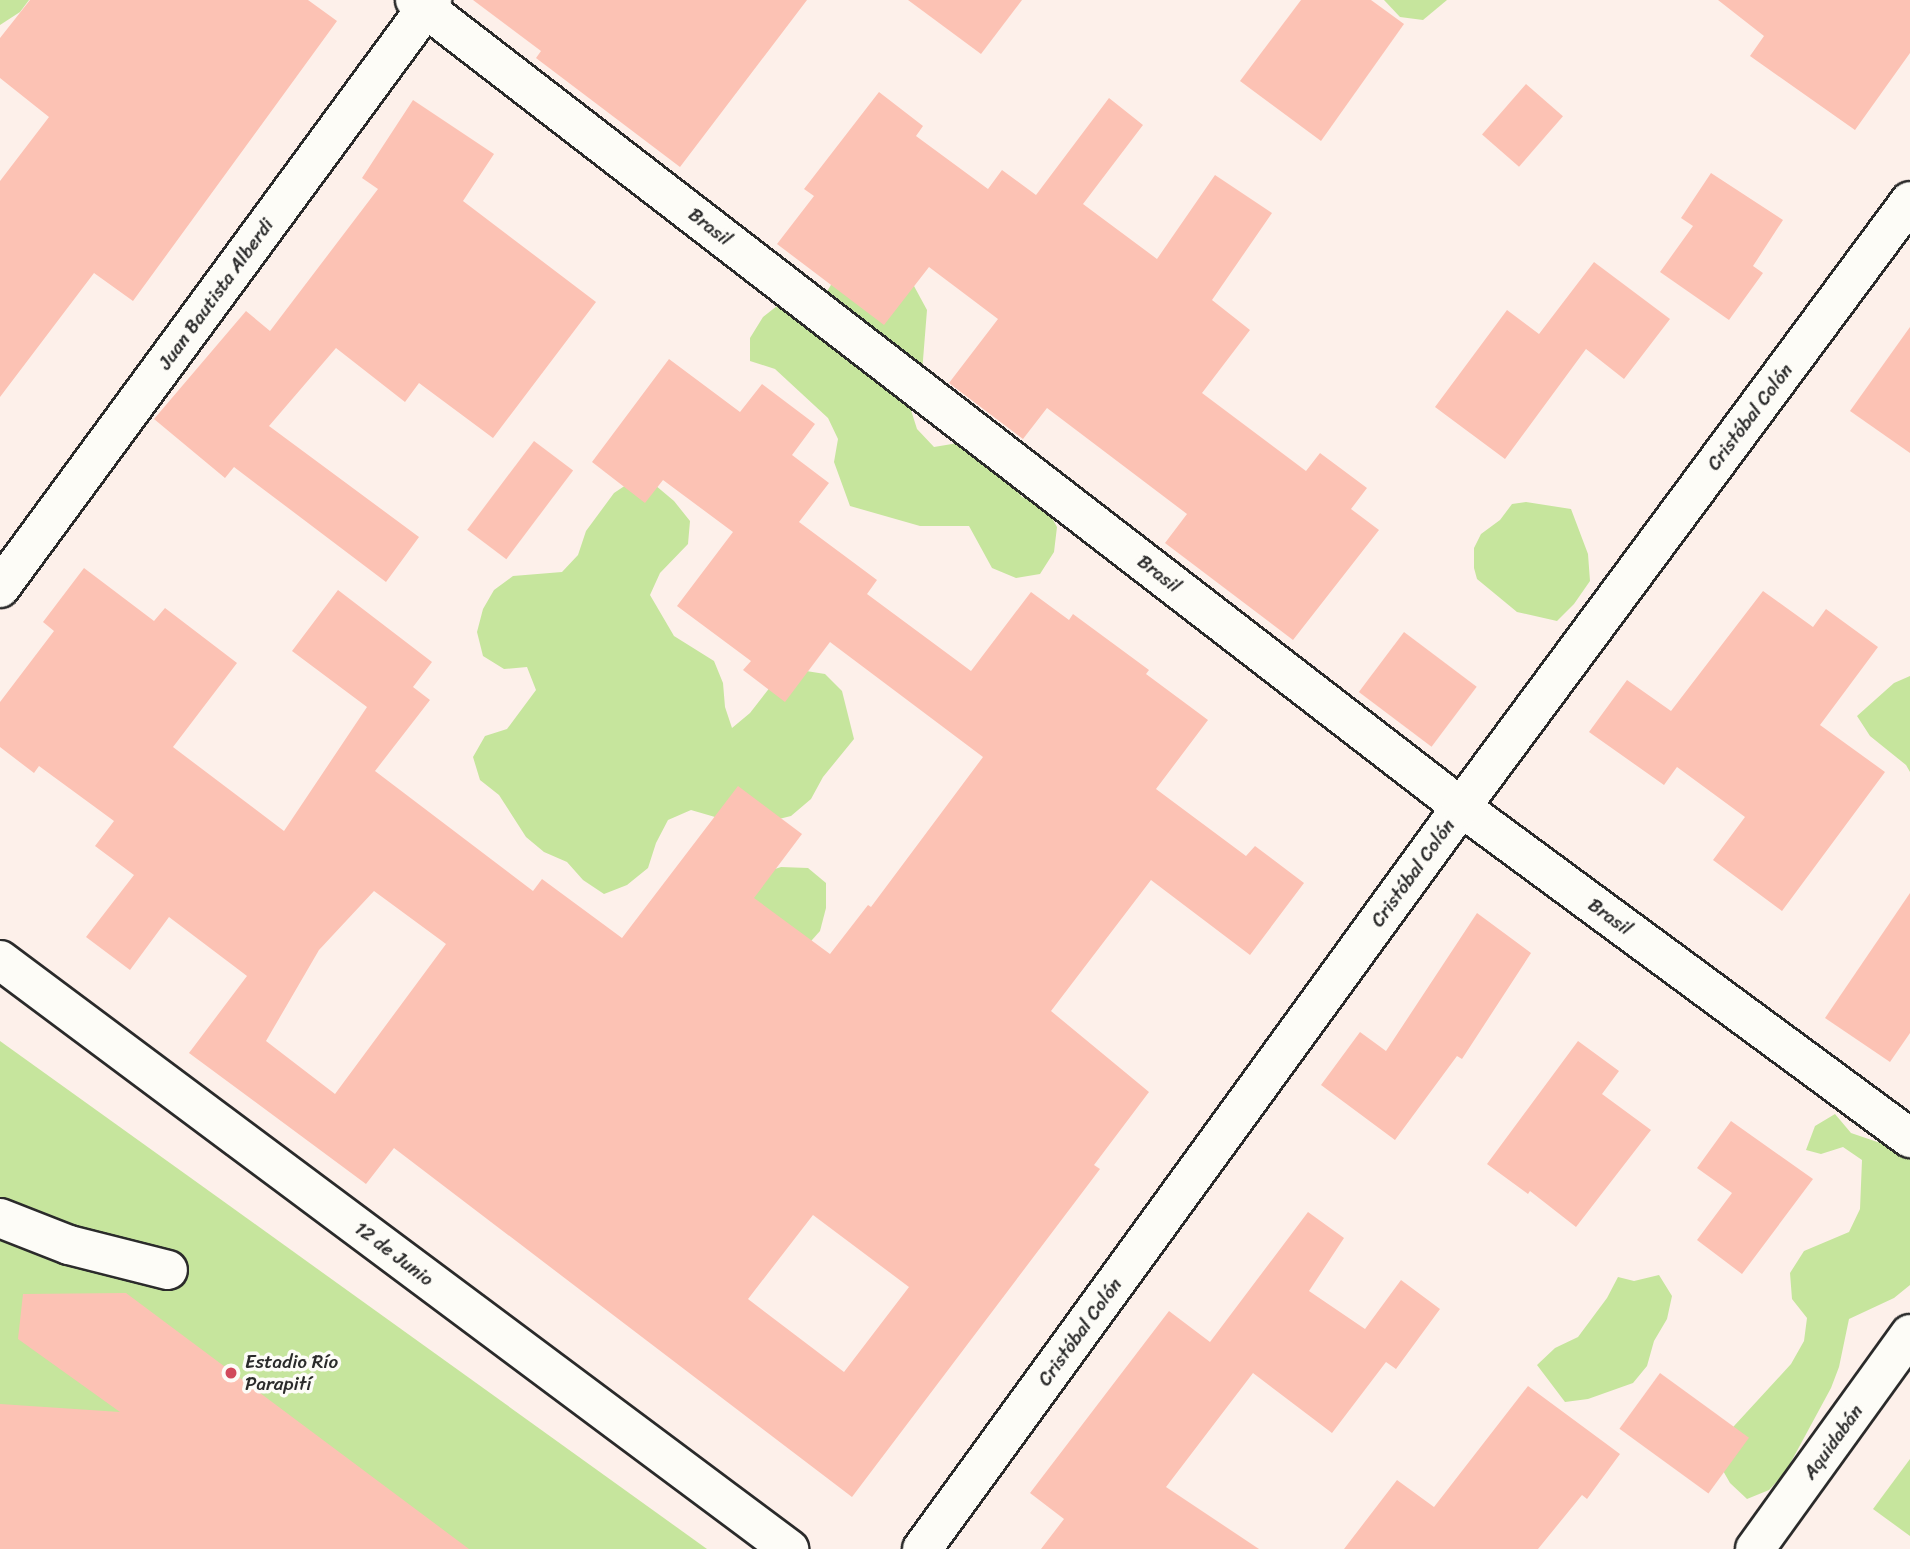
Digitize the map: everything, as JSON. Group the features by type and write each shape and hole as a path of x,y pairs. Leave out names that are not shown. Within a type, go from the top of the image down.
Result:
{"street":[{"name":"Juan Bautista Alberdi","path":"0,588 424,3"},
{"name":"Brasil","path":"424,3 1461,807 1910,1138"},
{"name":"Cristóbal Colón","path":"922,1549 1461,807 1910,201"},
{"name":"12 de Junio","path":"0,960 789,1549"},
{"path":"0,1218 68,1245 168,1270"},
{"name":"Aquidabán","path":"1755,1549 1910,1334"}],"green space":[{"path":"0,0 29,0 20,12 0,25"},
{"path":"1384,0 1447,0 1423,20 1400,17"},
{"path":"839,271 914,286 927,310 921,385 910,407 917,429 934,447 958,443 982,433 1007,480 1022,497 1046,507 1057,527 1054,552 1040,574 1016,578 992,568 969,526 920,526 850,506 834,462 838,439 828,418 775,369 750,361 750,338 763,317 782,302 828,290"},
{"path":"632,481 655,485 674,501 690,521 688,544 660,573 650,595 674,636 714,661 723,683 725,707 732,728 750,713 778,677 800,670 825,674 842,691 854,739 823,777 811,799 791,816 767,822 715,817 691,810 668,820 656,843 648,868 627,885 604,894 583,880 567,862 544,852 526,837 499,795 480,780 473,757 485,736 507,729 536,690 527,667 504,669 483,656 477,632 483,609 494,590 513,576 562,572 578,555 586,531 614,493"},
{"path":"1526,502 1571,509 1588,554 1590,581 1574,604 1557,621 1517,612 1477,579 1474,568 1474,548 1481,534 1500,520 1512,504"},
{"path":"1910,676 1910,772 1906,765 1870,736 1857,716 1894,683"},
{"path":"781,867 808,868 826,883 826,908 820,931 804,949 639,999 757,875"},
{"name":"Estadio Río Parapití","path":"0,1041 216,1196 707,1549 0,1549"},
{"path":"1835,1114 1851,1133 1898,1149 1910,1160 1910,1285 1894,1298 1849,1319 1839,1367 1831,1388 1785,1473 1769,1490 1747,1499 1730,1483 1718,1462 1723,1438 1791,1364 1804,1341 1807,1318 1792,1299 1790,1273 1804,1251 1849,1232 1860,1209 1862,1160 1843,1147 1821,1154 1806,1150 1815,1126"},
{"path":"1659,1275 1672,1296 1667,1319 1654,1341 1647,1366 1633,1383 1588,1399 1565,1402 1537,1365 1555,1348 1578,1337 1607,1298 1618,1277 1634,1281"},
{"path":"1910,1459 1910,1536 1873,1509"}],"building":[{"path":"30,0 308,0 337,21 133,301 94,273 0,397 0,181 49,117 0,78 0,38"},
{"path":"473,0 807,0 680,167 536,58 541,51"},
{"path":"908,0 1022,0 981,54"},
{"path":"1301,0 1371,0 1404,24 1321,141 1240,81"},
{"path":"1718,0 1910,0 1910,53 1855,130 1750,56 1764,36"},
{"path":"1526,84 1563,116 1519,167 1482,135"},
{"path":"879,92 923,126 916,136 988,189 1002,170 1036,195 1109,98 1143,125 1083,204 1157,259 1215,175 1272,213 1212,300 1250,330 1202,393 1306,471 1320,453 1367,488 1351,509 1379,530 1293,640 1165,543 1187,514 1047,408 1023,439 949,383 998,319 929,267 884,325 777,244 814,196 804,189"},
{"path":"413,100 494,154 463,201 596,302 493,438 419,383 405,402 336,348 269,426 419,537 386,582 234,467 225,478 154,419 246,311 270,331 378,189 362,178"},
{"path":"1711,173 1783,220 1753,266 1763,273 1729,320 1660,272 1693,226 1681,218"},
{"path":"1594,262 1670,319 1624,379 1586,349 1505,459 1435,407 1507,310 1539,334"},
{"path":"1910,327 1910,453 1850,411"},
{"path":"669,359 740,412 762,384 815,424 792,455 829,483 799,522 877,580 867,594 971,671 1031,592 1069,620 1073,614 1149,670 1146,674 1208,720 1156,789 1246,856 1255,846 1304,883 1250,955 1151,880 1051,1011 1149,1092 1094,1165 1100,1169 852,1497 394,1148 366,1184 189,1053 247,976 169,917 130,970 86,937 134,875 95,846 114,821 39,766 34,773 0,747 0,702 54,631 43,622 84,568 154,621 165,608 237,663 173,747 284,831 367,707 292,651 338,590 432,662 413,687 430,700 375,771 533,891 542,879 622,938 738,786 802,834 754,898 830,954 868,905 871,907 983,757 830,642 785,702 743,670 751,661 677,606 733,532 663,480 645,503 592,462","holes":["374,891 446,944 335,1094 266,1041 319,950","813,1215 909,1287 844,1372 748,1299"]},
{"path":"534,441 573,470 506,559 467,530"},
{"path":"1763,591 1813,627 1826,609 1878,647 1820,725 1885,772 1782,911 1713,860 1745,817 1677,767 1664,785 1589,732 1627,680 1671,711"},
{"path":"1404,632 1477,687 1432,747 1359,692"},
{"path":"1910,893 1910,1033 1890,1062 1825,1018"},
{"path":"1477,913 1531,953 1462,1059 1457,1056 1395,1140 1321,1085 1360,1032 1386,1051"},
{"path":"1578,1041 1619,1071 1602,1094 1651,1130 1576,1227 1530,1191 1528,1194 1487,1164"},
{"path":"1731,1121 1813,1179 1742,1274 1697,1240 1732,1193 1697,1168"},
{"path":"1308,1212 1344,1238 1309,1291 1365,1329 1401,1280 1440,1309 1396,1369 1386,1362 1332,1433 1253,1373 1166,1487 1259,1549 1041,1549 1064,1519 1030,1493 1169,1311 1210,1342"},
{"path":"126,1293 469,1549 0,1549 0,1404 120,1412 18,1339 23,1294"},
{"path":"1660,1373 1749,1438 1708,1493 1619,1429"},
{"path":"1528,1386 1620,1454 1587,1499 1582,1495 1538,1549 1344,1549 1397,1480 1434,1507"}],"place":[{"name":"Estadio Río Parapití","path":"231,1373"}]}
